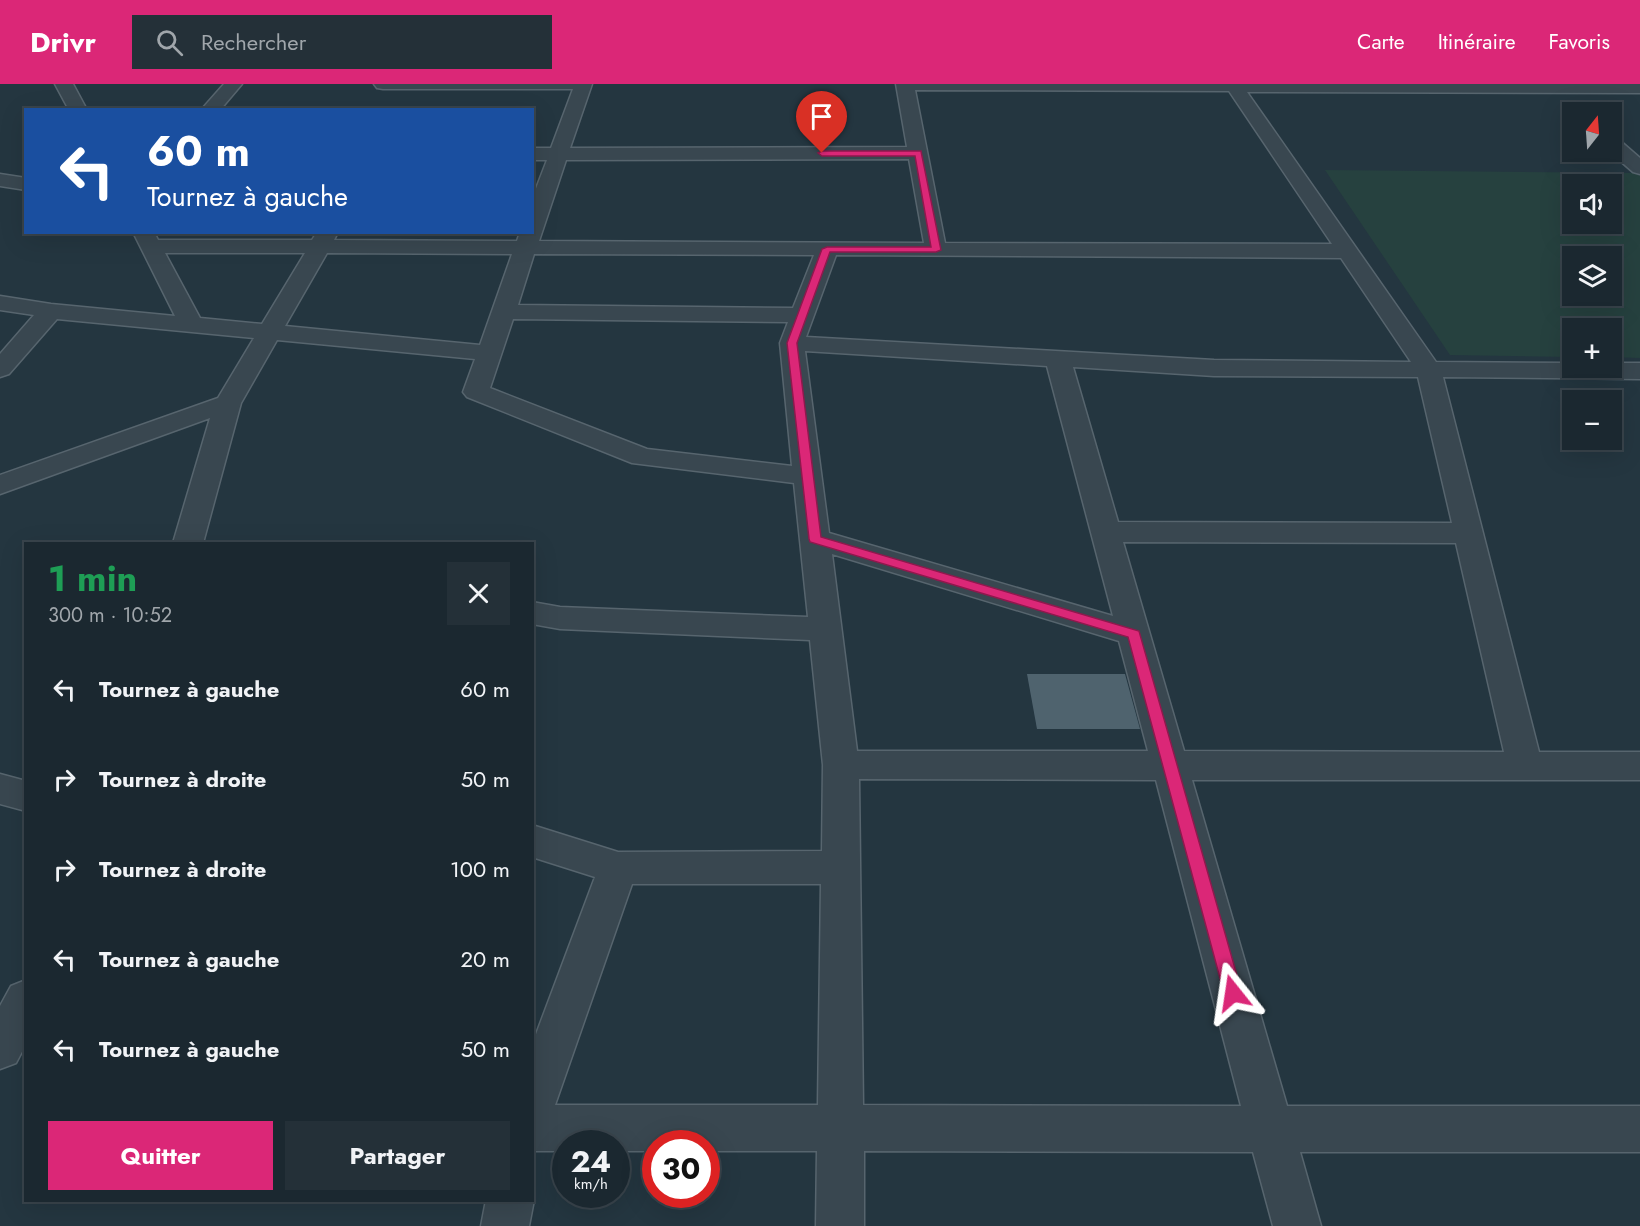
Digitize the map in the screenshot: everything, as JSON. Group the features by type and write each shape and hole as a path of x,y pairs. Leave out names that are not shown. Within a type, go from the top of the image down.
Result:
{"street":[{"path":"64,84 77,108"},
{"path":"212,108 233,84"},
{"path":"383,84 583,84 534,226"},
{"path":"405,101 415,84"},
{"path":"936,250 905,85 1640,88"},
{"path":"1234,85 1429,370 1525,766"},
{"path":"1545,86 1563,102"},
{"path":"1622,152 1640,168"},
{"path":"534,154 918,153"},
{"path":"0,180 24,184"},
{"path":"191,323 147,239 324,240 530,237 827,249 1348,251"},
{"path":"530,237 476,392 642,457 808,476"},
{"path":"188,542 228,403 324,240"},
{"path":"827,249 792,343 841,765 840,1226"},
{"path":"0,303 51,311 271,330 489,353"},
{"path":"0,369 51,311"},
{"path":"504,312 802,315"},
{"path":"792,343 1214,368 1640,371"},
{"path":"1058,359 1297,1226"},
{"path":"0,485 228,403"},
{"path":"1106,532 1469,533"},
{"path":"815,539 1134,634"},
{"path":"534,613 560,618 825,629"},
{"path":"841,765 1640,766"},
{"path":"0,789 24,795"},
{"path":"534,842 618,868 841,867"},
{"path":"534,1101 618,868"},
{"path":"0,1048 24,1004"},
{"path":"534,1128 1640,1129"},
{"path":"505,1226 510,1202"}],"green space":[{"path":"1325,170 1637,173 1640,176 1640,358 1622,357 1622,318 1562,318 1562,357 1450,355"}],"building":[{"path":"1027,674 1125,674 1140,729 1037,729"}],"route":[{"path":"822,153 918,153 936,250 827,249 792,343 815,539 1134,634 1233,993"}]}
